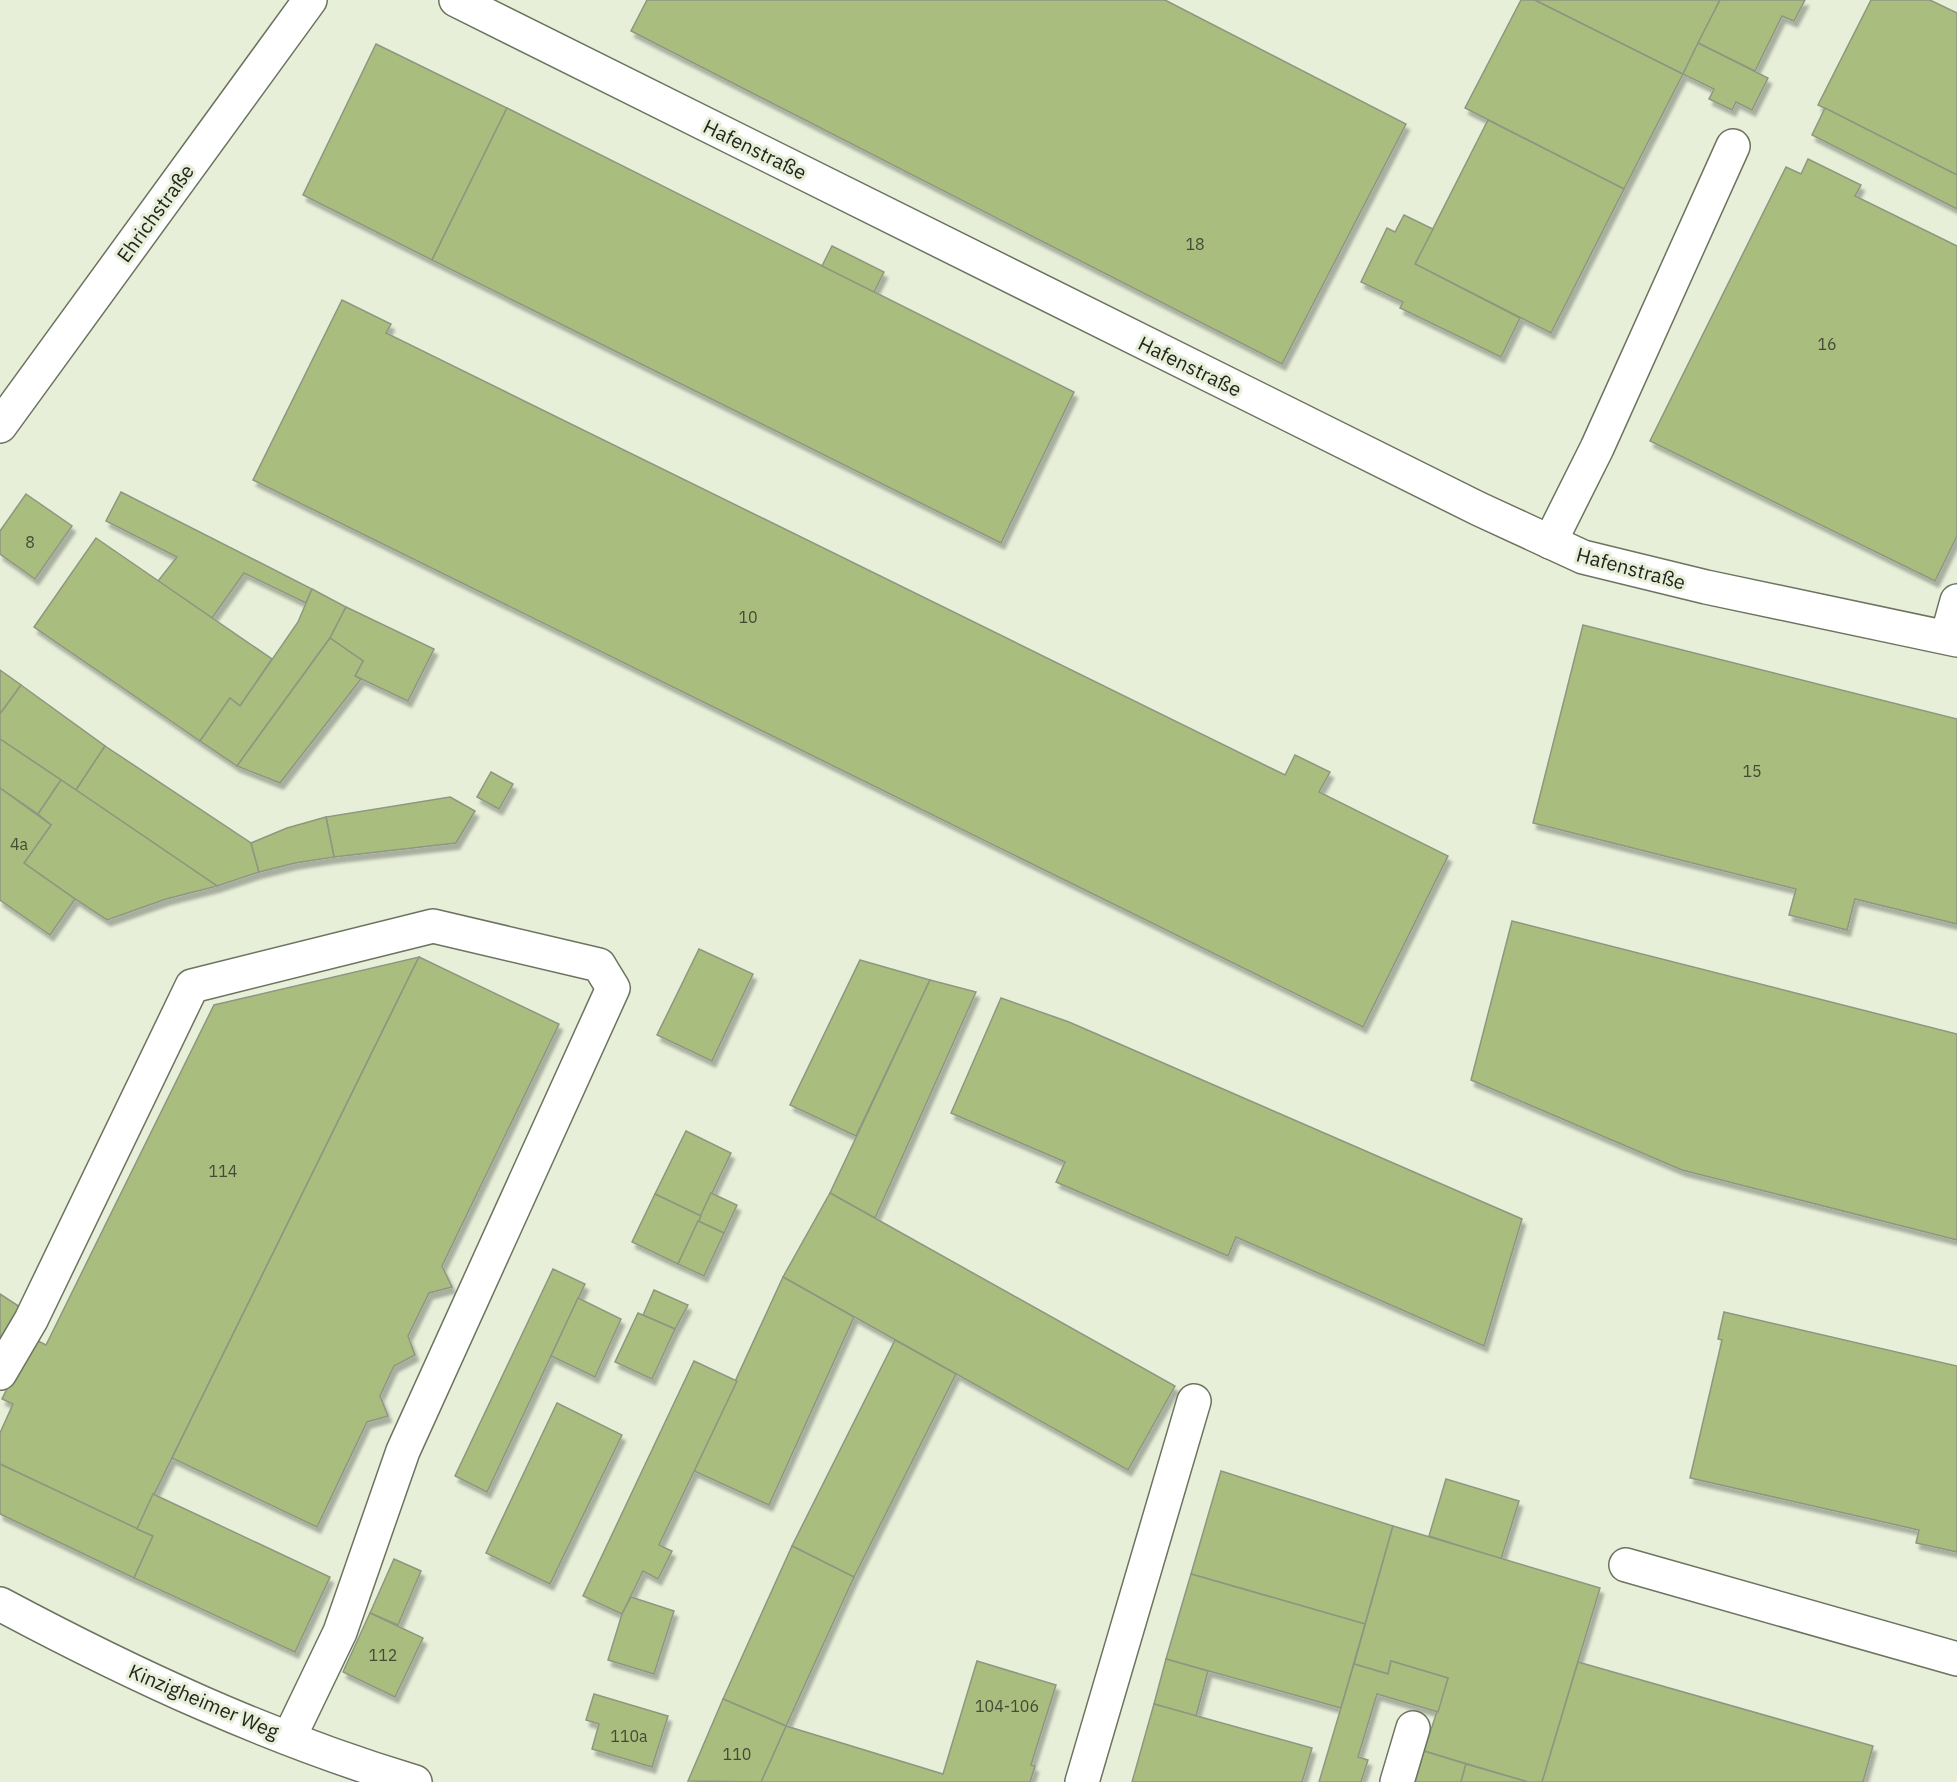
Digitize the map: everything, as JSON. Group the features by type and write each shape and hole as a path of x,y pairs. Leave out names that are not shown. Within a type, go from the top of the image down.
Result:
{"street":[{"name":"Ehrichstraße","path":"0,426 310,0"},
{"name":"Hafenstraße","path":"456,0 1468,504 1583,557 1706,587 1952,638"},
{"path":"1550,542 1597,448 1733,146"},
{"path":"1952,638 1957,601"},
{"path":"0,1373 31,1320 192,986 433,926 599,965 613,988 403,1451 340,1632 289,1738"},
{"path":"1082,1782 1194,1401"},
{"path":"1626,1565 1957,1659"},
{"name":"Kinzigheimer Weg","path":"0,1604 68,1641 174,1692 289,1738 415,1782"},
{"path":"1397,1782 1413,1728"}],"building":[{"path":"647,0 1165,0 1406,124 1282,364 631,31"},
{"path":"1521,0 1535,0 1683,74 1624,189 1465,108"},
{"path":"1535,0 1720,0 1683,74"},
{"path":"1720,0 1805,0 1794,21 1782,16 1755,71 1698,43"},
{"path":"1871,0 1930,0 1957,13 1957,175 1818,105"},
{"path":"1698,43 1768,78 1752,110 1736,102 1732,110 1709,99 1714,89 1683,74"},
{"path":"376,44 507,108 432,260 303,195"},
{"path":"507,108 1074,392 1001,543 432,260"},
{"path":"1825,108 1957,175 1957,209 1812,135"},
{"path":"1488,120 1624,189 1551,333 1415,264"},
{"path":"1808,159 1861,185 1855,196 1957,246 1957,536 1935,581 1650,441 1786,167 1801,174"},
{"path":"1404,215 1433,229 1415,264 1520,318 1501,357 1400,308 1403,302 1361,282 1387,228 1395,232"},
{"path":"832,246 884,272 874,292 822,266"},
{"path":"342,300 391,324 386,333 1285,775 1295,755 1330,772 1319,792 1448,856 1363,1027 253,480"},
{"path":"121,492 312,589 306,603 244,573 212,618 158,581 177,557 106,521"},
{"path":"26,494 72,526 35,579 0,554 0,531"},
{"path":"96,538 272,659 240,706 230,698 200,741 34,627"},
{"path":"312,589 346,607 330,638 237,766 200,741 230,698 240,706 298,622"},
{"path":"346,607 434,649 408,701 355,676 363,661 330,638"},
{"path":"1583,625 1957,719 1957,924 1855,899 1847,930 1789,915 1796,889 1533,823"},
{"path":"330,638 363,661 355,676 361,679 280,783 237,766"},
{"path":"0,670 21,685 0,714"},
{"path":"21,685 105,746 76,790 0,739 0,714"},
{"path":"0,739 61,780 38,814 0,788"},
{"path":"105,746 251,843 259,872 217,886 76,790"},
{"path":"491,772 513,784 499,809 477,797"},
{"path":"61,780 217,886 166,899 107,920 75,899 24,863 51,825 38,814"},
{"path":"0,788 51,825 24,863 75,899 50,935 0,900"},
{"path":"450,797 475,811 456,843 334,857 326,817"},
{"path":"326,817 334,857 259,872 251,843 287,828"},
{"path":"1512,921 1957,1034 1957,1240 1682,1170 1471,1080"},
{"path":"699,949 753,974 712,1061 657,1035"},
{"path":"419,957 137,1529 0,1464 0,1433 13,1404 2,1399 32,1338 46,1345 214,1005"},
{"path":"419,957 559,1024 442,1266 452,1287 429,1293 408,1336 415,1355 394,1366 380,1396 388,1416 367,1422 317,1527 172,1458"},
{"path":"860,960 930,980 856,1136 790,1105"},
{"path":"930,980 976,992 875,1218 830,1193"},
{"path":"1001,998 1069,1022 1522,1219 1484,1346 1236,1237 1228,1256 1056,1182 1065,1162 951,1113"},
{"path":"686,1131 731,1153 701,1216 655,1194"},
{"path":"711,1193 737,1205 724,1233 698,1221"},
{"path":"830,1193 1175,1386 1128,1470 783,1277"},
{"path":"655,1194 701,1216 678,1264 632,1242"},
{"path":"698,1221 724,1233 704,1276 678,1264"},
{"path":"553,1269 585,1284 487,1492 455,1476"},
{"path":"783,1277 854,1317 769,1505 694,1471"},
{"path":"654,1290 688,1305 675,1329 643,1315"},
{"path":"0,1294 20,1307 0,1339"},
{"path":"578,1298 621,1319 595,1377 551,1356"},
{"path":"1724,1312 1957,1366 1957,1552 1916,1543 1919,1530 1690,1478 1722,1340 1718,1339"},
{"path":"638,1313 675,1329 652,1379 615,1362"},
{"path":"895,1340 956,1374 854,1577 792,1546"},
{"path":"694,1361 737,1381 659,1545 672,1551 658,1579 643,1571 622,1614 583,1596"},
{"path":"557,1403 622,1435 550,1584 486,1553"},
{"path":"0,1464 153,1536 134,1578 0,1514"},
{"path":"1221,1471 1393,1526 1365,1624 1191,1574"},
{"path":"1446,1479 1519,1501 1501,1559 1429,1536"},
{"path":"153,1494 330,1577 295,1652 134,1578 153,1536 137,1529"},
{"path":"1393,1526 1600,1588 1542,1782 1528,1782 1424,1751 1448,1678 1391,1661 1388,1674 1354,1664"},
{"path":"792,1546 854,1577 786,1726 723,1699"},
{"path":"394,1559 421,1571 398,1625 370,1613"},
{"path":"1191,1574 1365,1624 1341,1708 1166,1659"},
{"path":"631,1597 674,1611 654,1674 608,1660 622,1614"},
{"path":"370,1613 423,1638 395,1697 343,1672"},
{"path":"1166,1659 1208,1671 1196,1716 1154,1704"},
{"path":"977,1661 1056,1685 1031,1765 1035,1766 1030,1782 761,1782 786,1726 943,1774"},
{"path":"1391,1661 1448,1678 1438,1712 1377,1694 1358,1757 1368,1760 1361,1782 1319,1782 1354,1664 1388,1674"},
{"path":"1578,1662 1873,1746 1863,1782 1542,1782"},
{"path":"594,1694 668,1716 652,1767 592,1749 599,1724 586,1720"},
{"path":"723,1699 786,1726 761,1782 688,1781"},
{"path":"1154,1704 1312,1748 1302,1782 1132,1782"},
{"path":"1424,1751 1466,1764 1461,1782 1415,1782"},
{"path":"1466,1764 1528,1782 1461,1782"}]}
